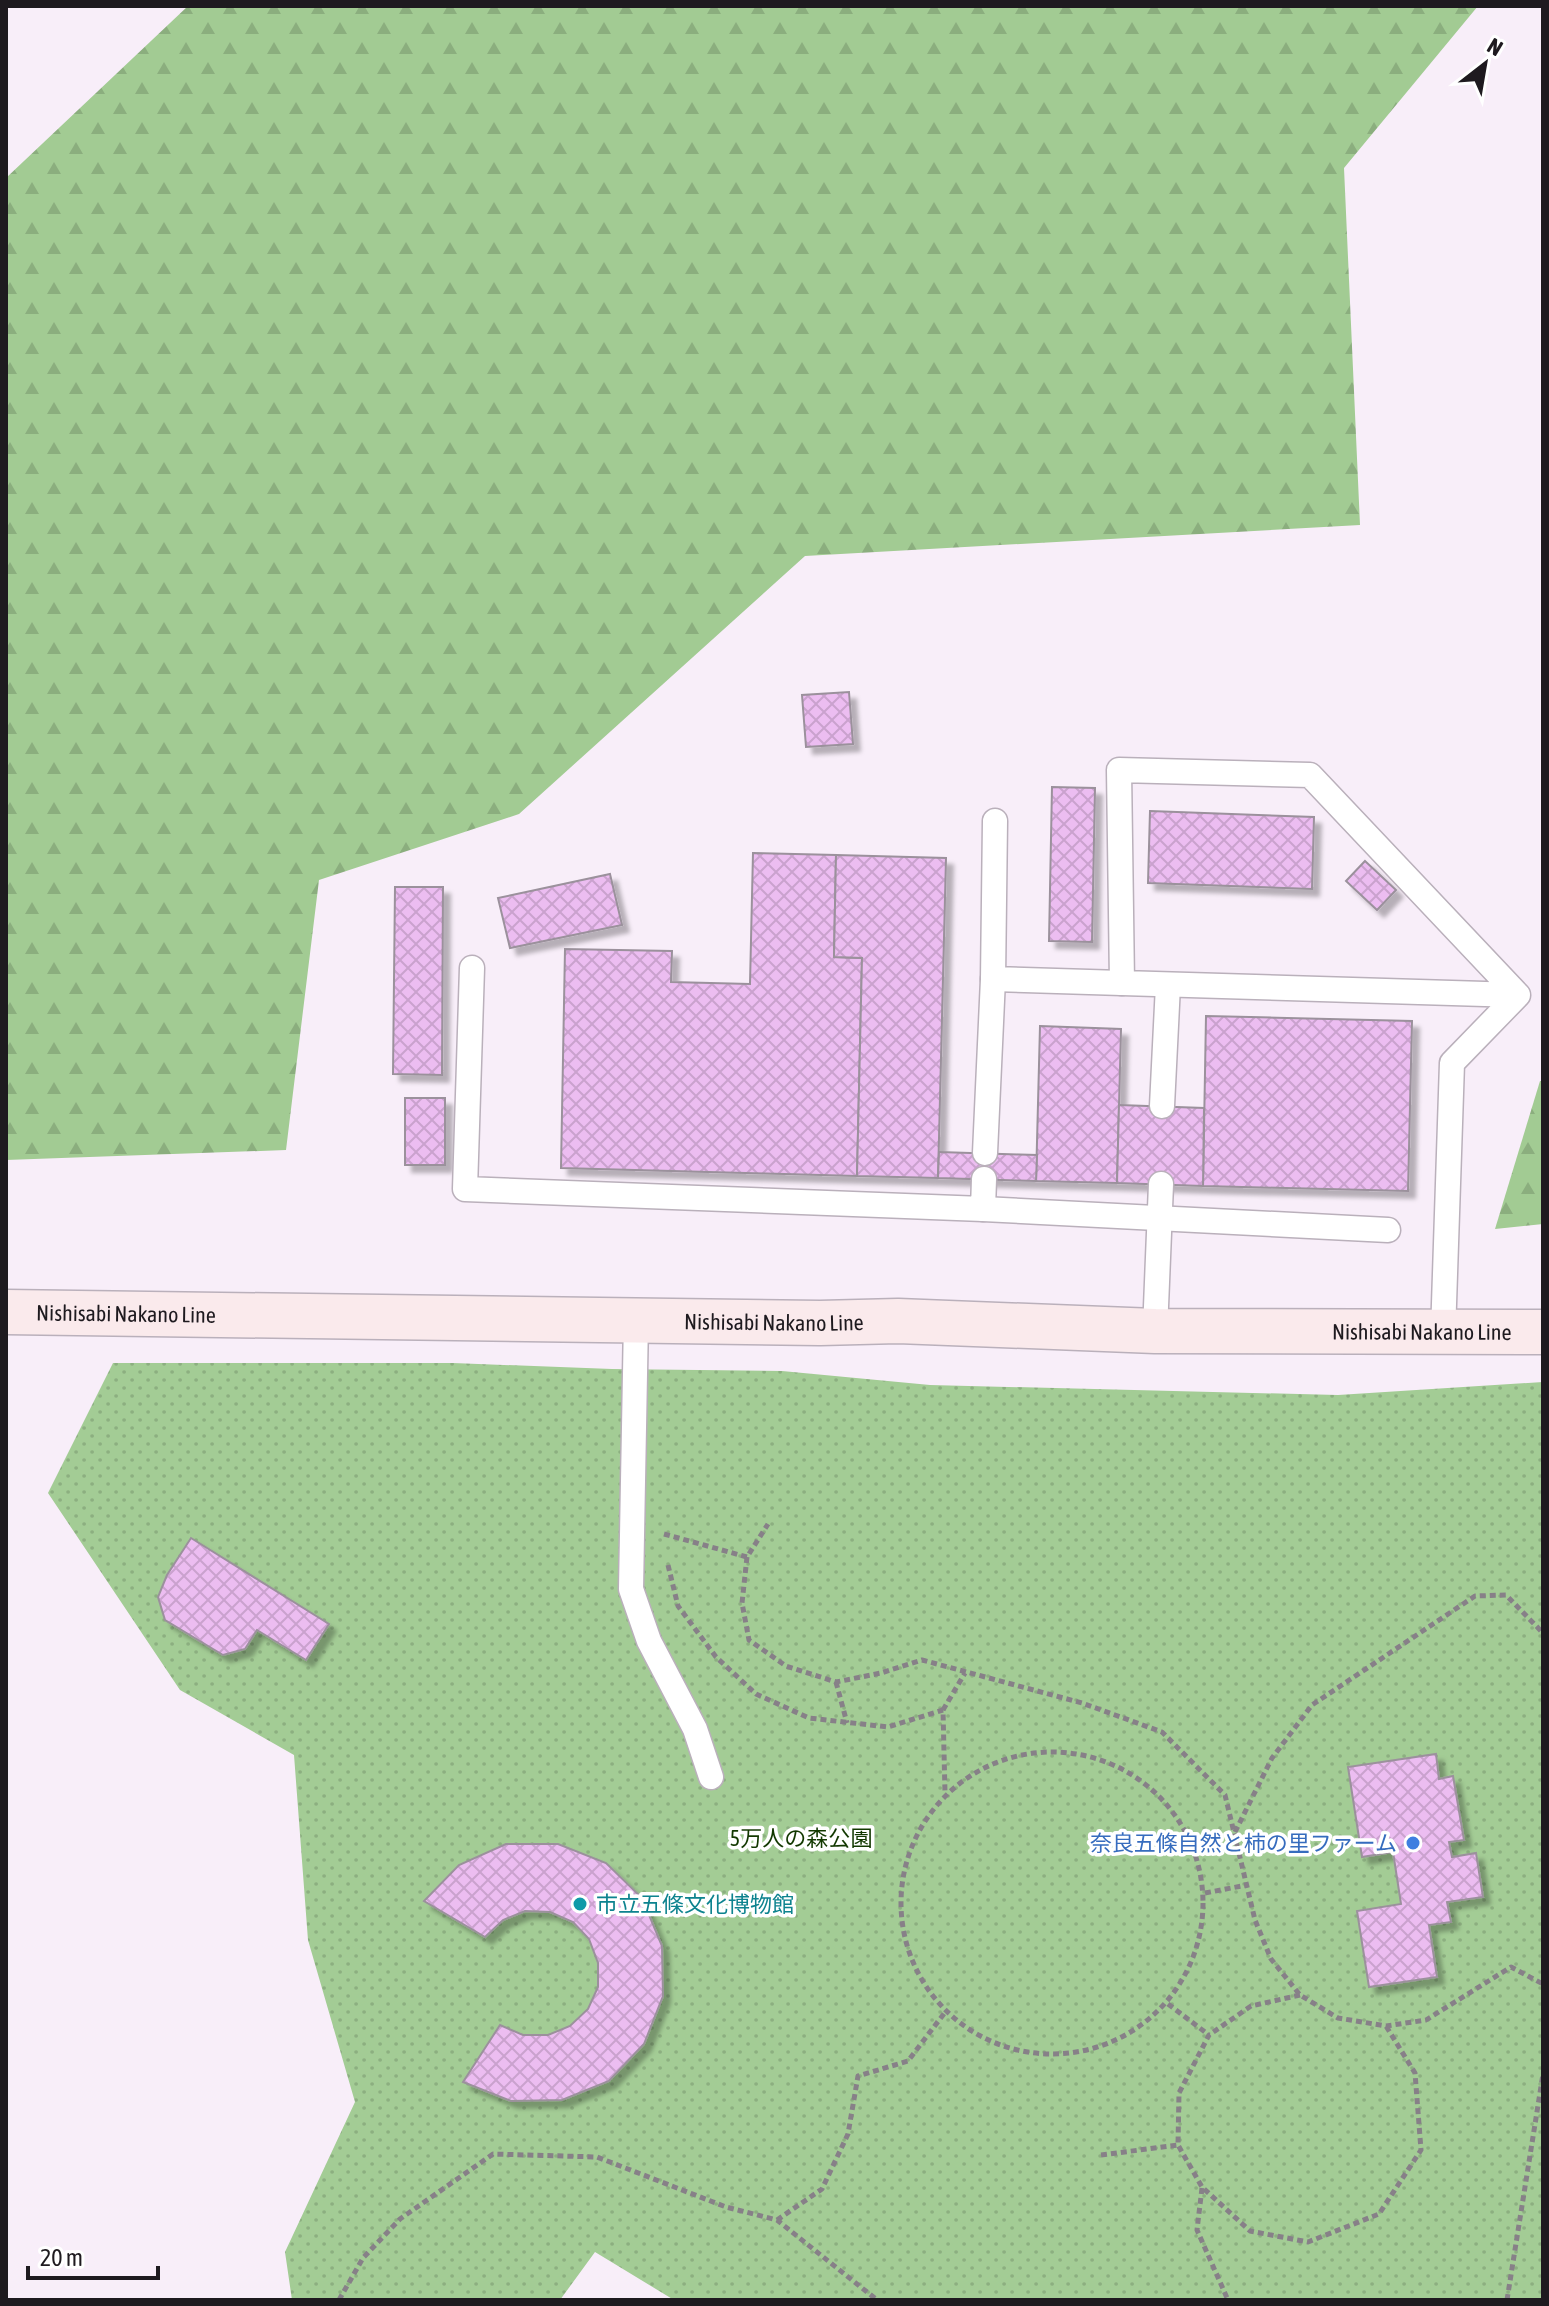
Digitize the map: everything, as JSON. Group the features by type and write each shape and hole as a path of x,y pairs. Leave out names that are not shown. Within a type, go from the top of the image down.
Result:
{"main road":[{"name":"Nishisabi Nakano Line","path":"6,1312 820,1323 898,1321 1155,1331 1543,1332"}],"lane":[{"path":"1122,983 1119,770 1310,775 1518,995"},
{"path":"985,1153 993,979 995,821"},
{"path":"472,968 465,1189 983,1209 1388,1230"},
{"path":"993,979 1518,995"},
{"path":"1162,1106 1168,985"},
{"path":"1443,1334 1452,1063 1518,995"},
{"path":"983,1209 984,1179"},
{"path":"1155,1331 1161,1184"},
{"path":"636,1320 631,1589 649,1641 695,1729 711,1777"}],"path":[{"path":"768,1524 747,1557 742,1603 749,1640 786,1666 836,1682 881,1673 922,1660 1082,1703 1162,1732 1225,1795 1255,1920 1271,1959 1300,1995 1338,2018 1386,2026 1426,2020 1511,1967 1543,1984"},
{"path":"664,1547 660,1533 747,1557"},
{"path":"667,1562 678,1606 716,1657 756,1694 809,1718 888,1727 943,1710"},
{"path":"1234,1833 1272,1758 1312,1705 1475,1596 1506,1595 1543,1633"},
{"path":"945,1794 943,1710 965,1673"},
{"path":"836,1682 847,1723"},
{"path":"1050,1751 1106,1761 1155,1791 1190,1836 1205,1893 1197,1952 1168,2004 1123,2040 1066,2056 1009,2050 946,2011 922,1985 902,1937 900,1885 914,1836 945,1794 993,1762 1050,1751"},
{"path":"1205,1893 1247,1885"},
{"path":"1300,1995 1251,2006 1209,2035 1179,2093 1178,2145 1202,2187 1250,2231 1308,2242 1379,2214 1421,2150 1415,2073 1386,2026"},
{"path":"1168,2004 1209,2035"},
{"path":"777,2220 822,2189 848,2134 858,2076 908,2061 946,2011"},
{"path":"1507,2300 1543,2074"},
{"path":"1101,2155 1178,2145"},
{"path":"339,2300 363,2258 400,2219 493,2154 597,2157 726,2207 777,2220 877,2300"},
{"path":"1202,2187 1197,2230 1228,2300"}],"green space":[{"path":"188,6 1478,6 1344,168 1360,525 805,556 519,814 319,880 286,1150 6,1160 6,178"},
{"path":"1540,1081 1543,1081 1543,1224 1495,1229"},
{"name":"5万人の森公園","path":"113,1363 453,1363 782,1371 930,1385 1338,1395 1543,1382 1543,2300 674,2300 595,2252 560,2300 292,2300 285,2252 355,2102 308,1940 294,1755 180,1690 48,1493"}],"building":[{"path":"849,692 853,744 806,747 802,695"},
{"path":"1052,787 1095,788 1092,942 1049,941"},
{"path":"1150,811 1314,817 1312,889 1148,883"},
{"path":"753,853 836,855 834,957 862,958 857,1176 561,1168 565,949 672,951 671,982 750,984"},
{"path":"836,855 946,858 938,1178 857,1176 862,958 834,957"},
{"path":"1365,861 1396,890 1377,910 1346,881"},
{"path":"610,874 622,925 510,948 498,898"},
{"path":"395,887 443,887 442,1075 393,1074"},
{"path":"1206,1016 1412,1021 1408,1191 1203,1186"},
{"path":"1040,1026 1121,1029 1117,1183 1036,1181"},
{"path":"405,1098 445,1098 445,1165 405,1165"},
{"path":"1119,1105 1204,1108 1203,1186 1117,1183"},
{"path":"939,1152 1037,1155 1036,1181 938,1178"},
{"path":"191,1538 329,1624 306,1660 257,1630 245,1649 223,1655 165,1620 158,1597 167,1575"},
{"path":"1436,1754 1439,1779 1453,1776 1464,1840 1449,1842 1452,1857 1476,1853 1483,1897 1447,1902 1451,1922 1429,1925 1437,1977 1369,1987 1357,1911 1401,1904 1393,1852 1362,1857 1348,1767"},
{"path":"506,1844 558,1844 606,1863 642,1898 662,1946 663,1996 644,2044 609,2081 562,2100 511,2101 463,2082 500,2025 523,2035 548,2035 570,2026 588,2009 598,1987 598,1963 589,1939 573,1922 550,1912 525,1911 503,1920 485,1937 424,1901 459,1865"}],"place":[{"name":"奈良五條自然と柿の里ファーム","path":"1413,1843"},
{"name":"市立五條文化博物館","path":"580,1904"}]}
